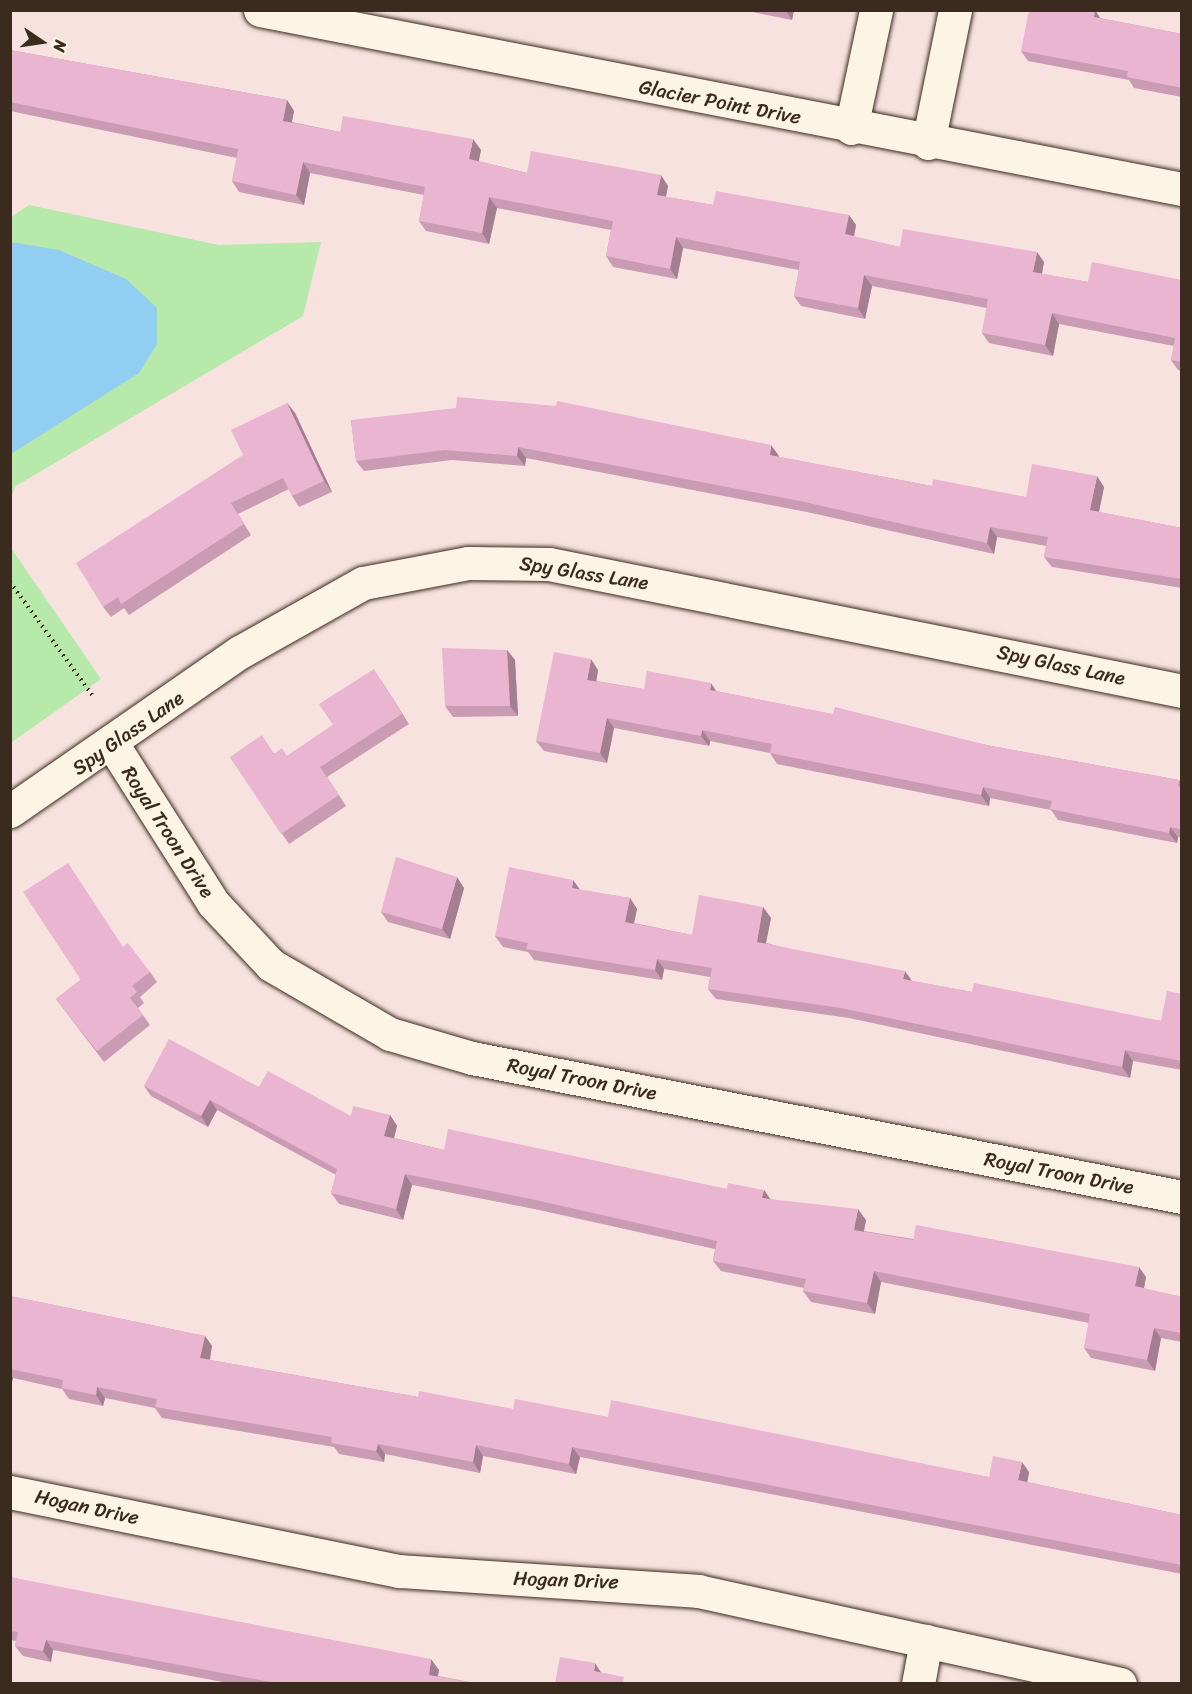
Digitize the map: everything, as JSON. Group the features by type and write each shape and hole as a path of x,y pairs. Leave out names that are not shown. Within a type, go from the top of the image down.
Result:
{"street":[{"name":"Glacier Point Drive","path":"260,10 928,143 1182,189"},
{"path":"851,128 876,10"},
{"path":"928,143 955,10"},
{"name":"Spy Glass Lane","path":"10,811 240,652 363,583 422,568 490,562 580,570 1182,690"},
{"name":"Royal Troon Drive","path":"111,742 213,903 271,965 390,1034 472,1058 1182,1197"},
{"name":"Hogan Drive","path":"10,1492 399,1571 698,1591 1120,1683"},
{"path":"918,1683 926,1641"}],"path":[{"path":"10,582 92,695"}],"green space":[{"path":"29,205 219,245 321,242 303,316 16,486 11,497 11,217"},
{"path":"11,548 101,679 12,742 10,740"}],"water":[{"path":"11,242 59,250 126,279 157,308 157,344 139,373 11,454"}],"building":[{"path":"1029,10 1095,10 1094,17 1182,34 1182,88 1127,77 1128,71 1021,51"},
{"path":"10,50 287,100 283,121 340,132 343,116 473,139 469,159 527,173 531,151 661,175 657,195 713,205 716,191 849,215 845,234 900,247 903,229 1037,252 1033,272 1088,282 1092,262 1182,280 1182,362 1171,360 1175,338 1052,313 1045,345 982,333 988,299 864,275 858,308 794,296 800,262 676,237 670,269 606,256 613,221 489,197 482,233 419,221 425,187 303,162 296,195 232,181 238,149 10,102"},
{"path":"457,397 556,406 557,401 771,445 770,455 932,486 933,479 1026,497 1032,464 1097,476 1090,510 1182,528 1182,579 1044,557 1048,537 990,527 987,543 800,501 518,447 517,456 445,450 356,461 351,420 456,408"},
{"path":"287,403 324,481 292,496 283,478 231,503 244,524 121,604 118,597 103,607 76,563 243,455 231,430"},
{"path":"442,648 507,650 510,706 445,706"},
{"path":"554,652 591,659 587,680 644,689 647,671 711,683 710,690 833,714 835,707 991,746 1179,780 1178,786 1182,787 1182,829 1170,827 1169,833 1050,809 1052,801 983,787 981,795 770,753 772,744 702,730 701,736 607,718 600,753 536,741"},
{"path":"374,669 402,714 320,767 339,795 281,834 230,757 262,735 274,754 282,748 287,756 333,725 319,704"},
{"path":"396,857 457,877 442,929 381,912"},
{"path":"68,863 123,947 128,943 150,972 132,986 137,992 130,998 143,1015 97,1051 56,999 81,980 23,892"},
{"path":"509,867 573,880 572,888 630,898 625,922 692,935 699,895 763,907 757,942 905,971 903,979 972,992 974,983 1161,1021 1167,991 1182,994 1182,1061 1125,1050 1122,1067 841,1008 708,989 712,968 657,959 655,970 526,949 528,943 495,936"},
{"path":"169,1039 259,1087 268,1071 351,1116 353,1106 390,1115 384,1136 444,1150 448,1129 727,1189 728,1183 764,1190 762,1198 858,1209 854,1230 913,1240 916,1225 1139,1267 1135,1286 1182,1297 1182,1333 1154,1328 1147,1360 1084,1348 1090,1314 874,1271 867,1303 803,1291 806,1279 713,1261 717,1241 531,1199 405,1174 396,1209 331,1193 337,1169 210,1100 201,1116 144,1086"},
{"path":"10,1296 205,1336 200,1358 418,1397 419,1391 513,1409 515,1399 608,1417 611,1400 989,1477 993,1456 1022,1462 1018,1480 1182,1515 1182,1565 572,1447 569,1464 476,1445 473,1462 378,1444 376,1451 331,1443 332,1437 155,1407 157,1399 97,1387 96,1395 62,1388 63,1380 10,1369"},
{"path":"10,1577 431,1659 429,1675 475,1683 276,1683 46,1640 43,1651 15,1646 18,1632 10,1631"},
{"path":"560,1657 595,1663 594,1671 624,1677 623,1682 632,1683 555,1683"}]}
